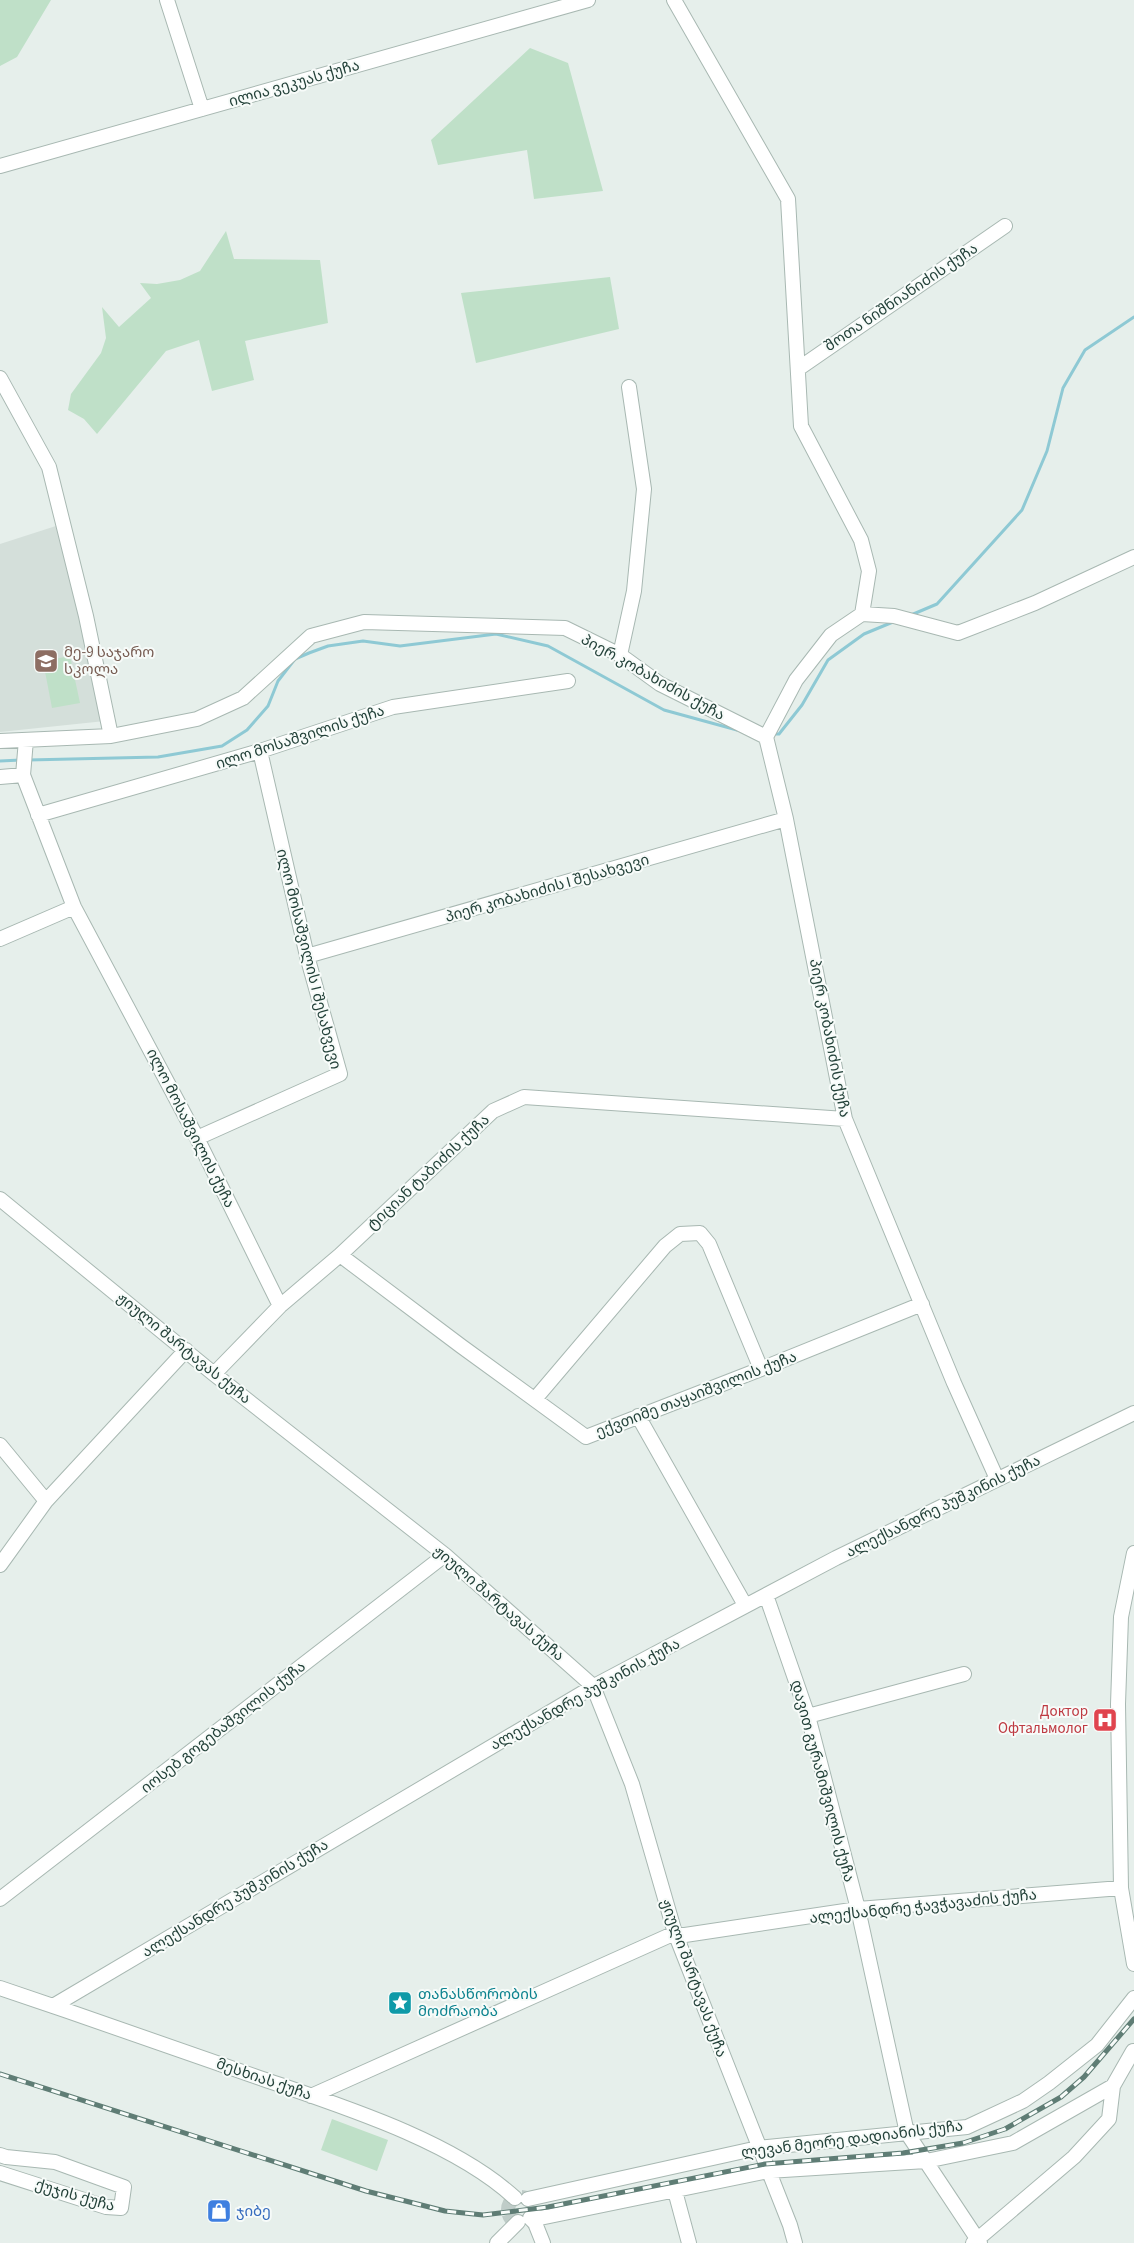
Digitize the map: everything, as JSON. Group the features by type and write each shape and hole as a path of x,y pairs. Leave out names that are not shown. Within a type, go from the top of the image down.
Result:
{"street":[{"path":"167,0 202,109"},
{"name":"ილია ვეკუას ქუჩა","path":"0,166 588,0"},
{"path":"674,0 788,199 801,426 861,540 869,571 862,614"},
{"name":"შოთა ნიშნიანიძის ქუჩა","path":"798,369 1005,226"},
{"path":"0,378 49,467 86,616 111,736"},
{"path":"620,655 634,591 644,489 629,387"},
{"path":"766,737 796,680 831,635 862,614 894,616 958,633 1035,603 1134,558"},
{"name":"პიერ კობახიძის ქუჩა","path":"0,741 111,736 197,719 243,698 311,636 364,622 565,628 620,655 660,684 766,737 786,819 845,1119 997,1479"},
{"name":"ილო მოსაშვილის ქუჩა","path":"38,815 260,751 393,707 568,681"},
{"path":"0,777 22,773 26,740"},
{"name":"ილო მოსაშვილის I შესახვევი","path":"198,1138 340,1074 307,956 260,751"},
{"name":"ილო მოსაშვილის ქუჩა","path":"22,773 74,907 198,1138 280,1306"},
{"name":"პიერ კობახიძის I შესახვევი","path":"307,956 786,819"},
{"path":"0,940 74,907"},
{"name":"ტიციან ტაბიძის ქუჩა","path":"214,1374 280,1306 340,1254 493,1111 524,1097 845,1119"},
{"name":"ჟიული შარტავას ქუჩა","path":"0,1199 214,1374 445,1555 593,1686 632,1784 675,1933 758,2148 790,2225 795,2243"},
{"path":"535,1399 665,1246 680,1234 700,1233 709,1244 761,1369"},
{"name":"ექვთიმე თაყაიშვილის ქუჩა","path":"340,1254 586,1437 922,1304"},
{"path":"0,1565 46,1501 186,1350"},
{"name":"ალექსანდრე პუშკინის ქუჩა","path":"52,2006 593,1686 745,1605 1134,1413"},
{"path":"638,1416 745,1605"},
{"path":"0,1445 46,1501"},
{"path":"1134,1553 1121,1617 1118,1704 1121,1888 1134,1964"},
{"name":"იოსებ გოგებაშვილის ქუჩა","path":"0,1899 445,1555"},
{"name":"დავით გურამიშვილის ქუჩა","path":"766,1595 808,1716 858,1909 907,2133 977,2242"},
{"path":"808,1716 964,1674"},
{"name":"ალექსანდრე ჭავჭავაძის ქუჩა","path":"311,2096 675,1933 685,1935 858,1909 1121,1888"},
{"name":"მესხიას ქუჩა","path":"0,1988 311,2096 404,2132 478,2168 522,2199"},
{"name":"ლევან მეორე დადიანის ქუჩა","path":"522,2199 758,2148 966,2127 1023,2100 1050,2083 1097,2044 1134,1998"},
{"path":"977,2242 1074,2157 1109,2119 1113,2086 1133,2051"},
{"name":"ლევან მეორე დადიანის ქუჩა","path":"526,2218 540,2218 768,2171 926,2161 1013,2143 1113,2086"},
{"name":"ქუჯის ქუჩა","path":"0,2155 6,2158 55,2162 124,2187 121,2208 106,2207 0,2173"},
{"path":"675,2191 689,2243"},
{"path":"497,2243 526,2218 535,2223 543,2243"}],"shaded area":[{"name":"მე-9 საჯარო სკოლა","path":"59,525 105,721 0,732 0,544"}],"green space":[{"path":"0,0 51,0 17,57 0,66"},
{"path":"530,48 568,63 603,191 534,199 527,150 438,165 431,140"},
{"path":"226,231 234,259 320,260 328,323 245,341 254,380 212,391 199,340 166,351 97,434 84,419 68,410 71,394 101,353 106,338 102,307 119,327 151,298 140,283 157,284 180,280 200,271"},
{"path":"610,277 619,329 476,363 461,293"},
{"path":"70,656 80,703 52,708 43,661"},
{"path":"332,2119 388,2140 377,2171 321,2150"}],"waterway":[{"path":"911,615 937,604 1022,510 1047,451 1063,388 1085,350 1134,317"},
{"path":"773,734 779,734 802,705 828,660 864,634 893,622"},
{"path":"28,760 158,757 222,746 247,730 268,706 278,681 295,659 309,653 328,646 363,641 400,646 496,634 548,646 664,710 737,730"},
{"path":"0,761 21,760"}],"tunnel":[{"path":"521,2197 530,2201 534,2210 530,2219 521,2223 512,2219 508,2210 512,2201 521,2197"}],"railway":[{"path":"0,2074 366,2191 445,2211 483,2215 548,2207 765,2164 903,2153 963,2143 1005,2129 1061,2097 1084,2077 1134,2019"}],"place":[{"name":"მე-9 საჯარო სკოლა","path":"46,661"},
{"name":"Доктор Офтальмолог","path":"1105,1720"},
{"name":"თანასწორობის მოძრაობა","path":"400,2003"},
{"name":"ჯიბე","path":"219,2211"}]}
